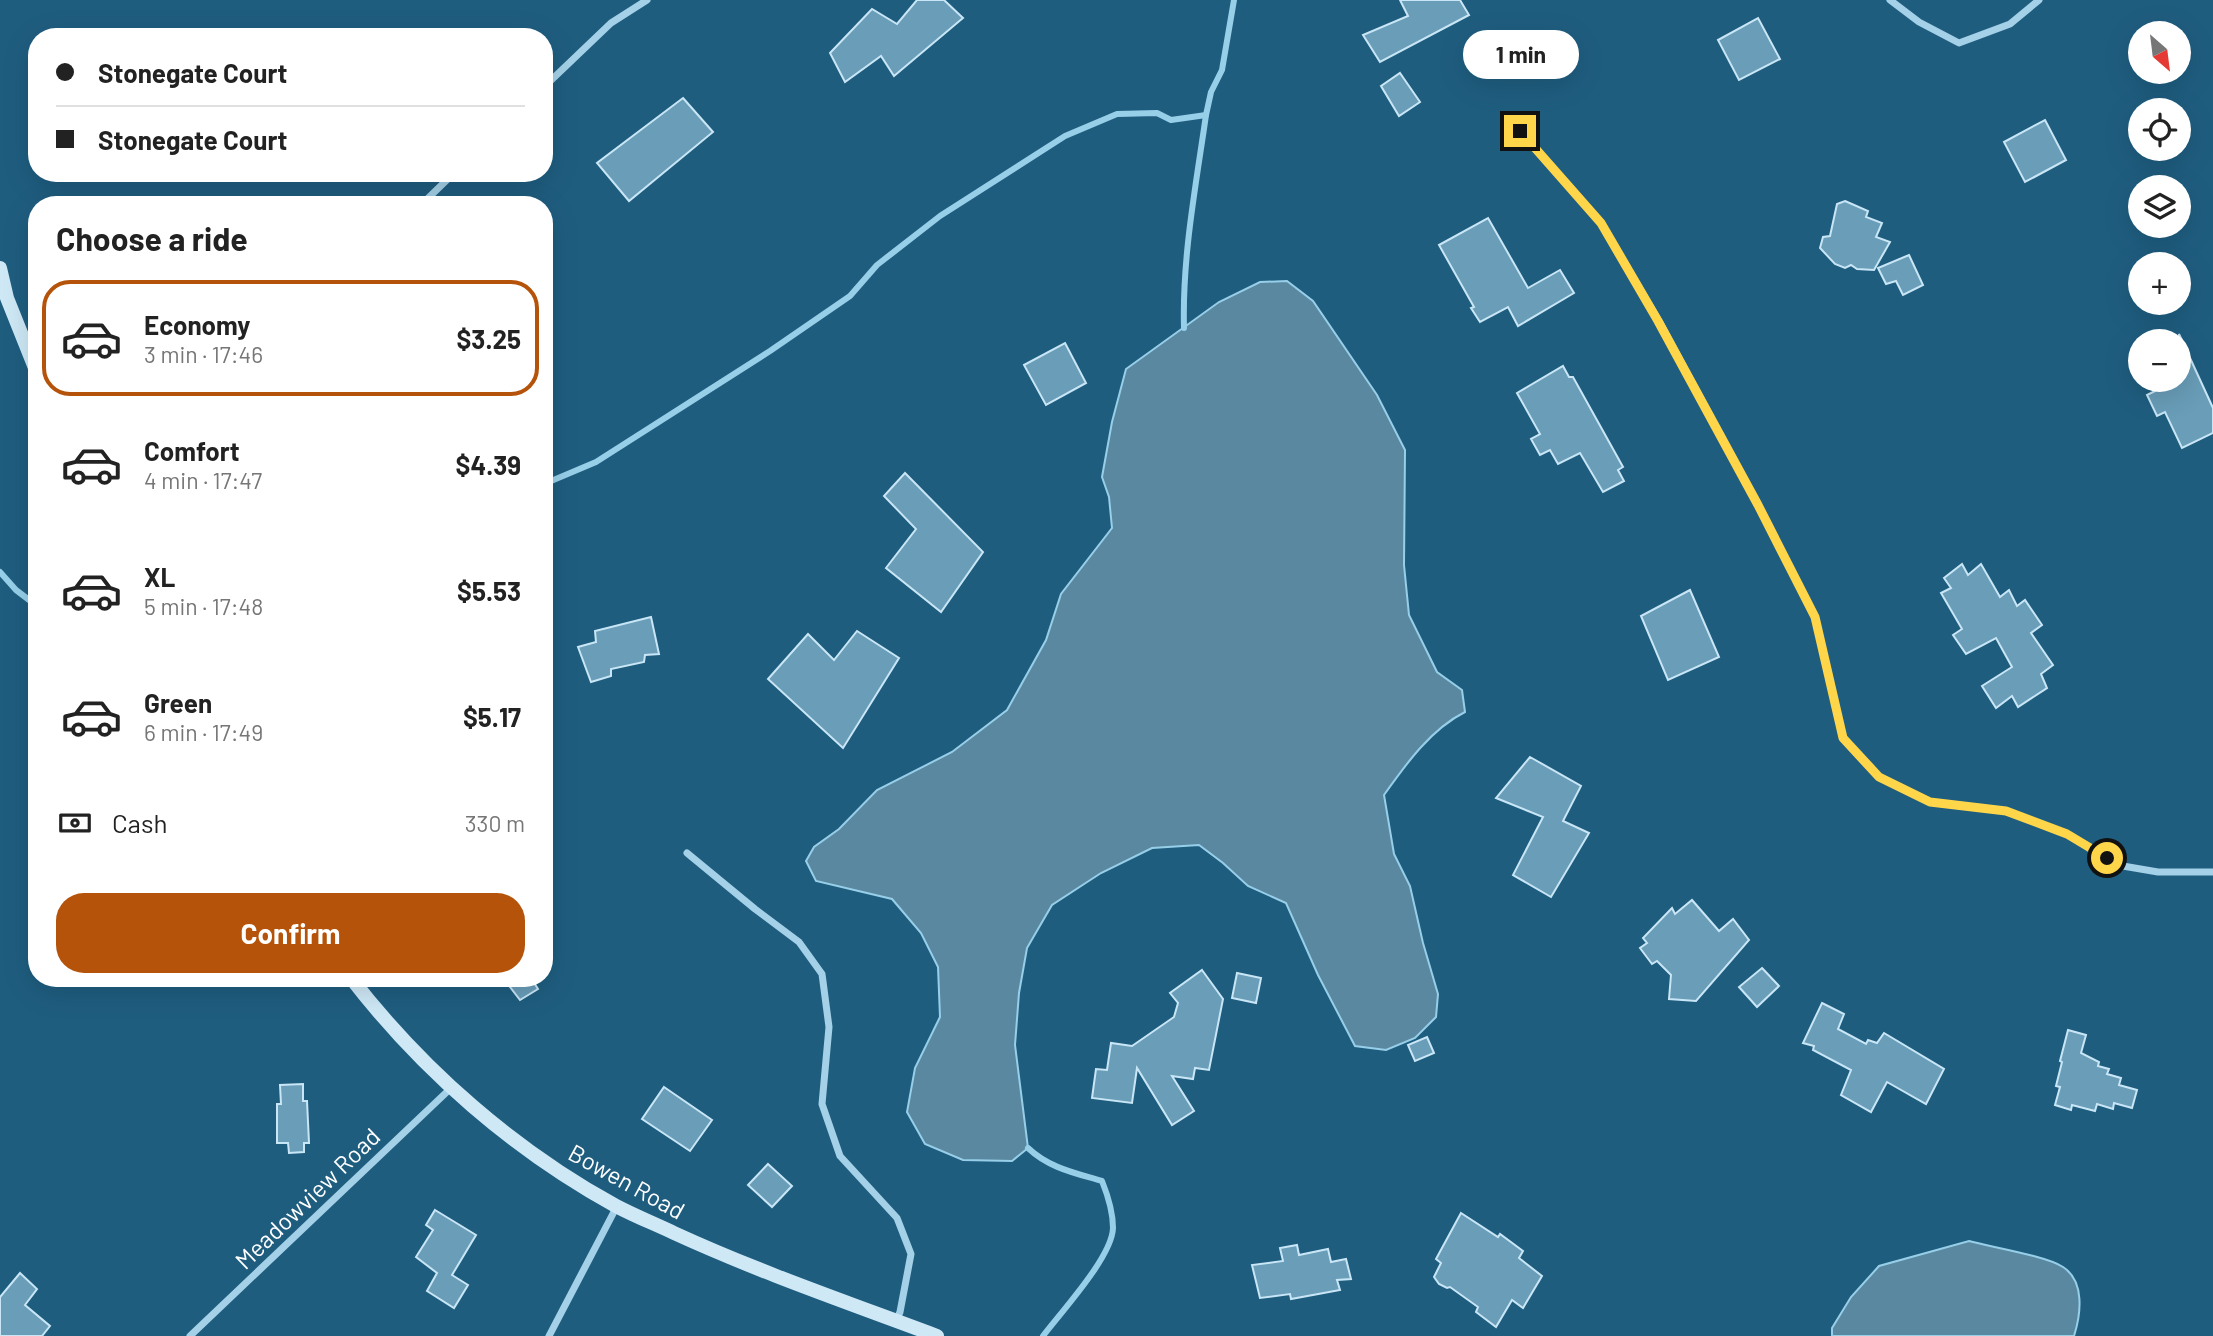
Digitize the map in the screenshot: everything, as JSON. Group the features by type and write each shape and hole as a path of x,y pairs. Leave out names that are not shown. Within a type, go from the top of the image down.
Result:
{"street":[{"path":"553,78 611,23 647,0"},
{"path":"1889,0 1919,22 1959,43 2010,24 2039,0"},
{"path":"1520,131 1601,223 1658,321 1758,505 1815,617 1843,738 1879,777 1930,802 2006,811 2067,834 2117,864 2158,872 2213,872"},
{"path":"430,196 445,182"},
{"path":"0,268 7,298 28,350"},
{"path":"687,853 799,942 822,974 829,1027 822,1104 840,1156 897,1218 911,1254 897,1321"},
{"name":"Bowen Road","path":"359,987 410,1047 451,1088 530,1152 617,1206 715,1252 937,1336"},
{"name":"Meadowview Road","path":"190,1336 451,1088"},
{"path":"550,1336 617,1206"}],"water":[{"path":"1287,281 1313,301 1377,395 1405,450 1404,565 1409,615 1437,672 1462,690 1465,712 1430,738 1384,795 1394,854 1410,886 1438,994 1436,1017 1415,1038 1386,1050 1355,1046 1318,975 1286,903 1248,886 1199,845 1152,848 1101,873 1052,905 1027,948 1019,993 1015,1045 1028,1148 1012,1161 963,1160 925,1144 907,1112 915,1068 940,1017 938,967 921,933 892,899 816,881 806,861 814,847 839,829 877,790 952,752 1007,710 1046,640 1061,594 1112,528 1109,497 1102,477 1112,422 1126,369 1219,302 1260,282"},
{"path":"1969,1241 2044,1259 2070,1273 2078,1289 2079,1298 2074,1336 1832,1336 1832,1328 1851,1297 1879,1266"}],"building":[{"path":"917,0 944,0 963,18 894,76 881,56 845,82 830,53 872,9 897,24"},
{"path":"1400,0 1460,0 1469,15 1380,62 1363,35 1408,16"},
{"path":"1758,18 1780,59 1739,80 1718,40"},
{"path":"1400,73 1420,102 1399,116 1381,86"},
{"path":"683,98 713,132 629,201 597,163"},
{"path":"2045,120 2066,160 2025,182 2004,142"},
{"path":"1845,201 1868,211 1866,217 1882,223 1876,237 1890,242 1874,270 1857,269 1851,265 1845,268 1835,264 1820,248 1823,237 1830,236 1837,204"},
{"path":"1488,218 1528,288 1560,270 1574,293 1518,326 1508,307 1480,322 1439,245"},
{"path":"1909,255 1923,285 1903,295 1896,281 1886,284 1878,268"},
{"path":"1065,343 1086,383 1046,405 1024,365"},
{"path":"2191,360 2213,408 2213,433 2182,448 2165,412 2157,416 2147,395 2153,392 2191,392"},
{"path":"1563,366 1569,377 1573,377 1623,467 1618,470 1624,481 1603,492 1580,453 1558,464 1550,450 1540,455 1531,439 1540,434 1517,393"},
{"path":"905,473 983,552 941,612 886,568 916,529 884,496"},
{"path":"1962,564 1968,575 1981,564 2000,597 2009,590 2017,606 2025,600 2042,625 2031,633 2053,665 2041,674 2047,688 2018,707 2012,696 1996,708 1982,686 2012,667 1996,638 1966,654 1953,635 1962,629 1941,593 1951,588 1944,578"},
{"path":"1690,590 1719,657 1668,680 1641,616"},
{"path":"651,617 659,654 645,655 644,662 611,669 611,676 591,682 578,647 596,642 595,631"},
{"path":"857,631 899,658 843,748 768,679 808,634 834,660"},
{"path":"1530,757 1581,786 1563,821 1589,833 1551,897 1513,875 1543,817 1496,798"},
{"path":"1692,900 1719,931 1733,919 1749,940 1696,1001 1669,999 1671,975 1657,961 1652,964 1640,948 1647,943 1643,938 1672,908 1675,914"},
{"path":"1762,968 1779,986 1757,1007 1739,987"},
{"path":"1202,970 1223,999 1209,1070 1195,1068 1193,1079 1172,1076 1194,1111 1172,1125 1137,1068 1132,1103 1092,1098 1096,1069 1107,1070 1111,1043 1132,1046 1174,1017 1178,1003 1170,993"},
{"path":"1237,973 1261,978 1256,1003 1232,998"},
{"path":"510,987 537,987 538,989 520,1000"},
{"path":"1822,1003 1844,1014 1838,1029 1866,1044 1868,1040 1877,1043 1884,1033 1944,1069 1926,1104 1887,1082 1871,1112 1841,1095 1851,1070 1813,1050 1814,1046 1803,1043"},
{"path":"2068,1030 2086,1035 2081,1053 2099,1062 2098,1066 2109,1069 2107,1074 2121,1078 2119,1085 2137,1090 2132,1108 2114,1103 2113,1109 2097,1104 2095,1111 2072,1105 2071,1110 2055,1105 2060,1087 2056,1086 2062,1062 2060,1061"},
{"path":"1427,1037 1434,1053 1415,1061 1408,1045"},
{"path":"303,1084 303,1101 307,1101 309,1143 304,1143 304,1152 289,1153 288,1143 277,1143 280,1085"},
{"path":"664,1087 712,1120 690,1151 642,1119"},
{"path":"768,1164 792,1186 772,1207 748,1185"},
{"path":"435,1210 476,1235 452,1275 468,1285 454,1308 427,1291 437,1273 416,1257 433,1230 426,1225"},
{"path":"1461,1213 1498,1237 1500,1234 1523,1251 1519,1258 1542,1276 1523,1308 1512,1300 1496,1327 1476,1312 1478,1307 1450,1287 1439,1284 1434,1277 1441,1263 1436,1259"},
{"path":"1297,1245 1299,1255 1328,1249 1331,1262 1346,1259 1351,1279 1337,1280 1340,1290 1291,1299 1290,1294 1260,1298 1252,1265 1283,1261 1280,1248"},
{"path":"20,1273 37,1289 25,1305 50,1326 42,1336 0,1336 0,1297"}],"waterway":[{"path":"1184,328 1187,248 1206,115 1211,92 1222,70 1234,0"},
{"path":"553,480 596,462 770,351 850,296 877,265 940,216 1065,136 1117,114 1157,113 1171,120 1206,115"},
{"path":"0,572 28,599"},
{"path":"1028,1148 1054,1165 1102,1181 1113,1222 1104,1254 1043,1336"}],"route":[{"path":"1520,131 1601,223 1658,321 1758,505 1815,617 1843,738 1879,777 1930,802 2006,811 2067,834 2107,858"}]}
